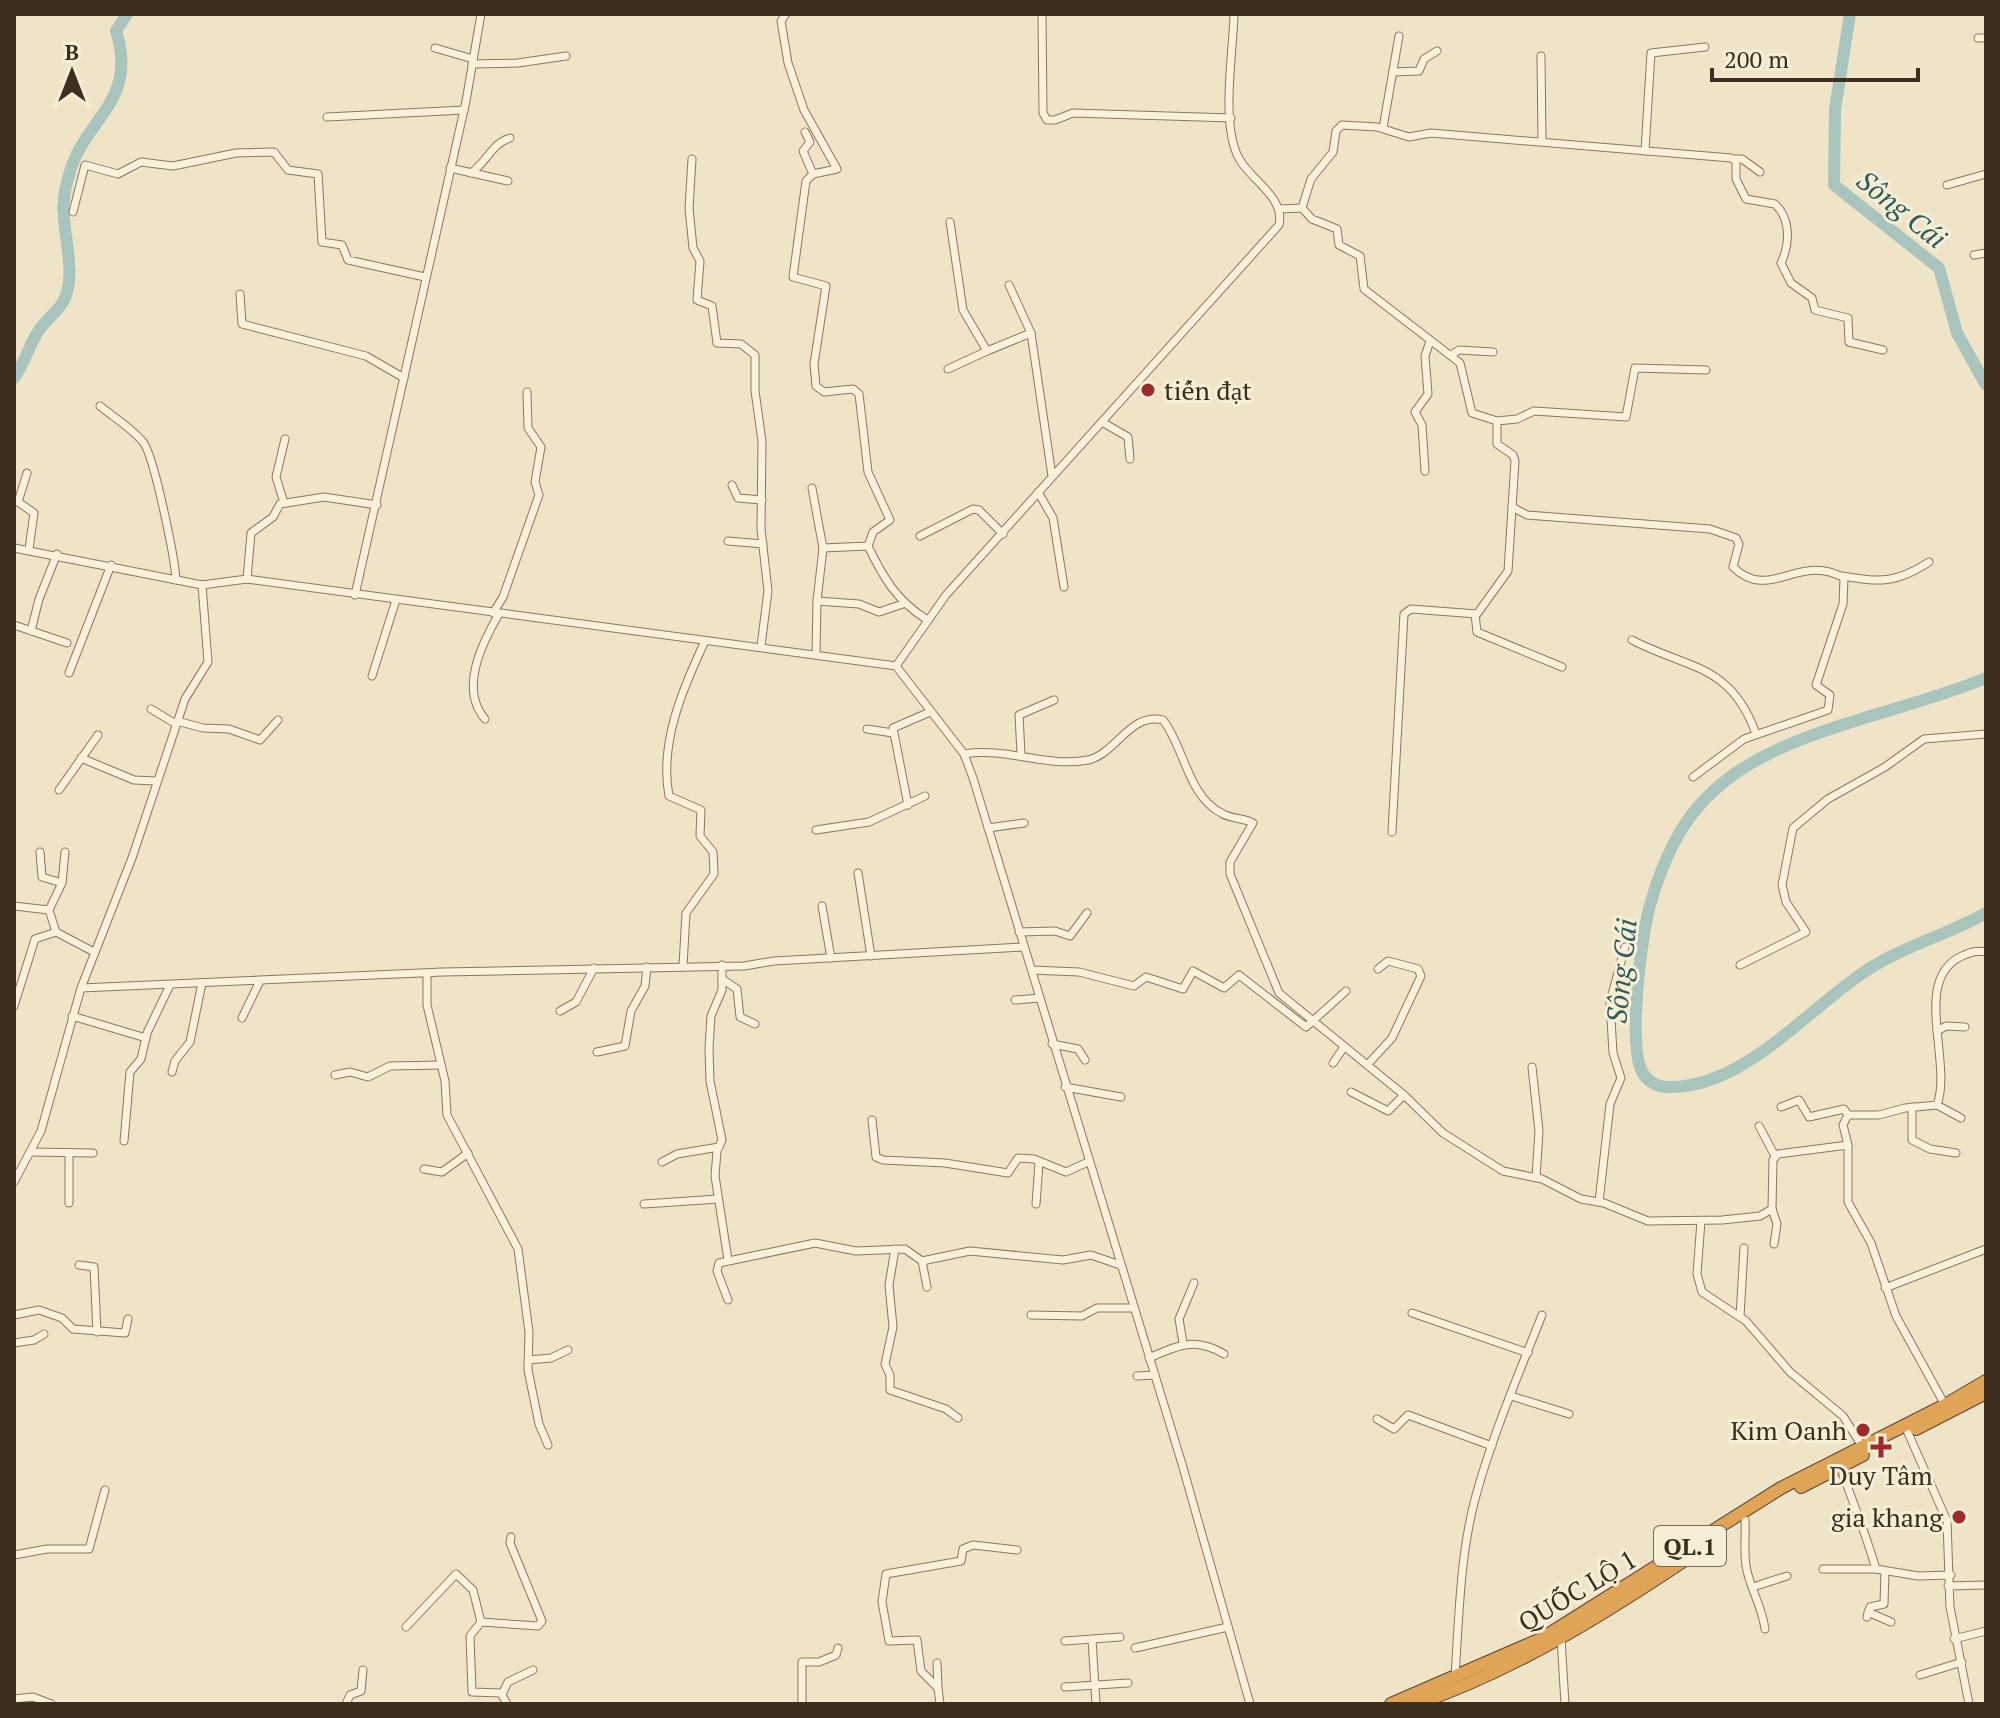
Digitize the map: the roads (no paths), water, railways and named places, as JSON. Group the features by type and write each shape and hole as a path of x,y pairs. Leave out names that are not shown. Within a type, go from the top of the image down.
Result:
{"highway":[{"name":"QUỐC LỘ 1","path":"1416,1704 1514,1663 1561,1638 1745,1520 1986,1381"},
{"name":"QUỐC LỘ 1","path":"1391,1704 1454,1679 1571,1622 1759,1501 1862,1446 1986,1393"}],"street":[{"path":"355,595 464,110 481,14"},
{"path":"786,14 781,21 791,72 808,119 837,165 833,172 813,174 805,184 792,274 795,279 831,287 815,380 824,392 853,389 860,397 865,458 872,486 890,520 873,532 868,546 882,576 903,604 926,619"},
{"path":"1042,14 1043,113 1047,120 1073,113 1231,118"},
{"path":"896,666 926,619 1279,225 1279,209 1241,164 1235,151 1231,118 1234,14"},
{"path":"1383,128 1399,36"},
{"path":"1645,151 1651,53 1705,47"},
{"path":"435,48 472,61 518,63 566,56"},
{"path":"1393,72 1419,71 1424,59 1437,51"},
{"path":"1541,56 1542,141"},
{"path":"327,117 464,110"},
{"path":"1302,208 1311,179 1333,152 1339,126 1383,128 1405,137 1431,133 1742,159 1760,172"},
{"path":"805,132 810,142 803,151 813,174"},
{"path":"471,173 483,163 494,146 510,138"},
{"path":"85,165 118,174 141,162 173,166 236,153 274,152 288,170 318,174 322,242 342,245 348,260 425,277"},
{"path":"73,212 85,165 88,162 99,164 102,159"},
{"path":"692,159 689,208 693,248 700,261 697,300 713,308 717,343 741,344 755,355 755,391 762,441 763,544 768,591 761,646"},
{"path":"1734,159 1736,179 1746,199 1775,204 1784,216 1786,252 1781,263 1791,283 1812,298 1815,310 1848,318 1849,342 1883,350"},
{"path":"450,168 508,181"},
{"path":"1947,185 1986,174"},
{"path":"1279,209 1302,208"},
{"path":"1302,208 1312,219 1337,229 1339,245 1360,256 1364,289 1451,355 1465,375 1472,413 1497,421 1517,419 1534,411 1626,417 1635,368 1706,370"},
{"path":"950,222 963,310 987,351"},
{"path":"1974,255 1986,253"},
{"path":"1009,285 1031,333 1052,476"},
{"path":"240,294 242,324 366,356 404,378"},
{"path":"948,369 1031,333"},
{"path":"1425,471 1422,425 1415,412 1428,394 1425,356 1430,341"},
{"path":"1451,355 1459,350 1493,352"},
{"path":"485,719 476,707 476,658 502,600 538,499 535,482 541,447 528,428 527,392"},
{"path":"100,406 148,448 163,504 166,535 174,551 176,580"},
{"path":"1497,421 1497,444 1513,455 1515,461 1507,575 1475,614 1477,632 1562,667"},
{"path":"1102,422 1128,437 1130,459"},
{"path":"284,503 276,477 285,439"},
{"path":"27,473 18,502 34,511 29,549"},
{"path":"732,485 738,498 762,500"},
{"path":"812,488 823,548 817,601 816,655"},
{"path":"1038,492 1054,523 1056,556 1064,587"},
{"path":"247,579 251,533 284,503 337,497 377,505"},
{"path":"1512,507 1527,515 1674,524 1724,532 1738,540 1734,569 1753,580 1776,580 1813,568 1878,582 1909,574 1929,562"},
{"path":"920,536 973,509 979,510 1003,534"},
{"path":"728,541 763,544"},
{"path":"823,548 868,546"},
{"path":"14,548 57,554 206,586 247,579 896,666 964,754 1155,1375 1250,1704"},
{"path":"31,631 38,602 57,554"},
{"path":"69,673 111,565"},
{"path":"1693,777 1726,750 1756,734 1829,709 1830,695 1816,685 1844,602 1842,576"},
{"path":"14,1182 41,1131 81,988 132,858 176,722 185,699 208,662 206,586"},
{"path":"372,676 396,600"},
{"path":"817,601 859,604 879,612 903,604"},
{"path":"1392,832 1404,614 1411,609 1475,614"},
{"path":"14,625 67,643"},
{"path":"1632,640 1659,654 1670,654 1711,672 1741,700 1756,734"},
{"path":"683,966 686,913 713,879 714,855 701,839 701,810 669,796 670,749 683,687 705,641"},
{"path":"1021,754 1019,715 1054,700"},
{"path":"151,709 176,722 203,728 229,729 260,740 278,720"},
{"path":"908,805 893,733 897,724 930,712"},
{"path":"964,754 987,750 1049,760 1085,760 1140,722 1163,720 1188,773 1213,807 1223,815 1252,822 1253,826 1230,862 1230,874 1275,987 1312,1025 1368,1064 1443,1133 1503,1171 1536,1177 1581,1199 1599,1202 1648,1221 1753,1217 1772,1209"},
{"path":"867,729 893,733"},
{"path":"1740,965 1806,932 1786,902 1782,885 1790,836 1800,820 1924,739 1986,734"},
{"path":"59,790 98,735"},
{"path":"81,758 134,780 156,781"},
{"path":"816,830 869,822 925,796"},
{"path":"988,828 1024,823"},
{"path":"40,852 42,877 62,883"},
{"path":"65,852 62,883 49,910 56,932 94,952"},
{"path":"858,873 871,956"},
{"path":"14,906 49,910"},
{"path":"822,906 831,958"},
{"path":"1019,932 1055,931 1070,936 1087,913"},
{"path":"14,1006 35,939 56,932"},
{"path":"81,988 324,976 722,965 1024,947"},
{"path":"1599,1202 1610,1104 1621,1078 1613,1053 1610,1002 1625,947"},
{"path":"1937,1105 1942,1060 1936,1004 1942,971 1971,952 1986,952"},
{"path":"1368,1064 1392,1038 1421,976 1418,969 1392,961 1378,969"},
{"path":"722,965 720,997 711,1016 709,1048 710,1081 722,1140 715,1176 728,1260"},
{"path":"597,1052 625,1046 630,1013 645,986 647,967"},
{"path":"560,1011 576,1002 594,968"},
{"path":"1032,970 1079,972 1134,986 1146,977 1183,989 1193,971 1224,988 1239,975 1303,1026 1312,1025 1346,991"},
{"path":"434,973 427,1005 441,1065 447,1115 518,1249 539,1424 548,1445"},
{"path":"722,979 737,989 740,1017 755,1024"},
{"path":"242,1018 260,981"},
{"path":"172,1072 175,1061 190,1042 202,983"},
{"path":"124,1141 130,1072 141,1059 146,1038 170,985"},
{"path":"1015,1000 1040,998"},
{"path":"72,1016 146,1038"},
{"path":"1937,1031 1946,1026 1965,1027"},
{"path":"1052,1044 1078,1049 1085,1060"},
{"path":"1333,1063 1343,1049"},
{"path":"335,1075 350,1072 368,1077 390,1066 441,1065"},
{"path":"1532,1067 1539,1131 1536,1177"},
{"path":"1065,1087 1121,1097"},
{"path":"1351,1092 1388,1111 1404,1095"},
{"path":"1781,1107 1799,1100 1808,1117 1844,1109 1848,1115"},
{"path":"1848,1115 1879,1115 1937,1105 1961,1118"},
{"path":"1912,1107 1912,1140 1932,1149 1956,1153"},
{"path":"1848,1115 1843,1125 1848,1145 1847,1198 1871,1243 1885,1288 1945,1405"},
{"path":"872,1120 879,1159 945,1163 1008,1173 1012,1171 1016,1159 1031,1159 1066,1172 1088,1162"},
{"path":"1759,1126 1775,1156 1772,1209 1777,1224 1774,1244"},
{"path":"1775,1156 1848,1145"},
{"path":"662,1162 677,1154 719,1147"},
{"path":"31,1152 93,1153"},
{"path":"69,1153 69,1203"},
{"path":"424,1169 442,1172 468,1153"},
{"path":"1036,1204 1039,1163"},
{"path":"644,1204 718,1199"},
{"path":"1701,1221 1699,1286 1709,1298 1740,1317 1790,1372 1843,1416 1862,1446"},
{"path":"728,1300 717,1268 728,1260 815,1243 856,1251 909,1250 922,1261 927,1287"},
{"path":"1740,1317 1744,1248"},
{"path":"895,1249 889,1285 893,1327 885,1364 890,1375 890,1390 946,1409 958,1418"},
{"path":"1885,1288 1986,1249"},
{"path":"922,1261 970,1251 1063,1260 1091,1255 1120,1265"},
{"path":"79,1265 94,1267 97,1332"},
{"path":"1183,1343 1180,1313 1194,1283"},
{"path":"1031,1315 1082,1316 1097,1308 1134,1308"},
{"path":"14,1315 39,1310 62,1318 70,1328 125,1333 128,1319"},
{"path":"1412,1313 1528,1353"},
{"path":"1454,1679 1469,1529 1492,1446 1542,1315"},
{"path":"14,1343 34,1340 44,1334"},
{"path":"1149,1358 1183,1343 1206,1344 1224,1354"},
{"path":"533,1360 568,1350"},
{"path":"1137,1376 1155,1375"},
{"path":"1511,1396 1569,1414"},
{"path":"1377,1419 1394,1429 1408,1415 1492,1446"},
{"path":"1907,1429 1947,1521 1951,1575 1948,1586 1954,1639 1962,1662 1969,1704"},
{"path":"1840,1467 1876,1569"},
{"path":"14,1555 47,1549 89,1549 105,1490"},
{"path":"1745,1520 1746,1568 1754,1598 1762,1607 1765,1629"},
{"path":"481,1622 538,1626 542,1621 510,1543 511,1537"},
{"path":"938,1688 921,1671 917,1640 889,1641 882,1602 886,1574 961,1561 963,1549 973,1545 1017,1550"},
{"path":"1823,1569 1876,1569 1918,1576 1951,1575"},
{"path":"1885,1572 1884,1604 1870,1607 1868,1615 1891,1622"},
{"path":"406,1627 456,1574 473,1590 481,1622"},
{"path":"1753,1587 1787,1576"},
{"path":"1948,1586 1986,1585"},
{"path":"481,1622 470,1636 472,1692 502,1694"},
{"path":"1135,1648 1228,1627"},
{"path":"1954,1639 1986,1631"},
{"path":"1065,1641 1120,1637"},
{"path":"1561,1638 1565,1704"},
{"path":"1092,1639 1096,1704"},
{"path":"802,1704 802,1662 819,1662 836,1655 838,1648"},
{"path":"1920,1675 1962,1662"},
{"path":"937,1663 940,1704"},
{"path":"346,1704 348,1696 361,1691 363,1670"},
{"path":"502,1694 508,1682 533,1670"},
{"path":"1065,1687 1128,1683"},
{"path":"502,1694 507,1704"},
{"path":"14,1699 33,1697 51,1704"}],"waterway":[{"path":"14,378 39,330 61,306 67,291 69,265 63,211 65,190 76,155 115,93 121,55 116,31 127,14"},
{"name":"Sông Cái","path":"1850,14 1835,109 1834,185 1939,268 1957,333 1986,385"},
{"name":"Sông Cái","path":"1986,678 1790,744 1733,775 1699,805 1667,858 1646,920 1636,1015 1638,1058 1642,1072 1653,1083 1667,1087 1696,1084 1724,1074 1778,1040 1877,964 1986,913"}],"place":[{"name":"tiến đạt","path":"1148,390"},
{"name":"Kim Oanh","path":"1863,1430"},
{"name":"Duy Tâm","path":"1881,1447"},
{"name":"gia khang","path":"1959,1517"}]}
